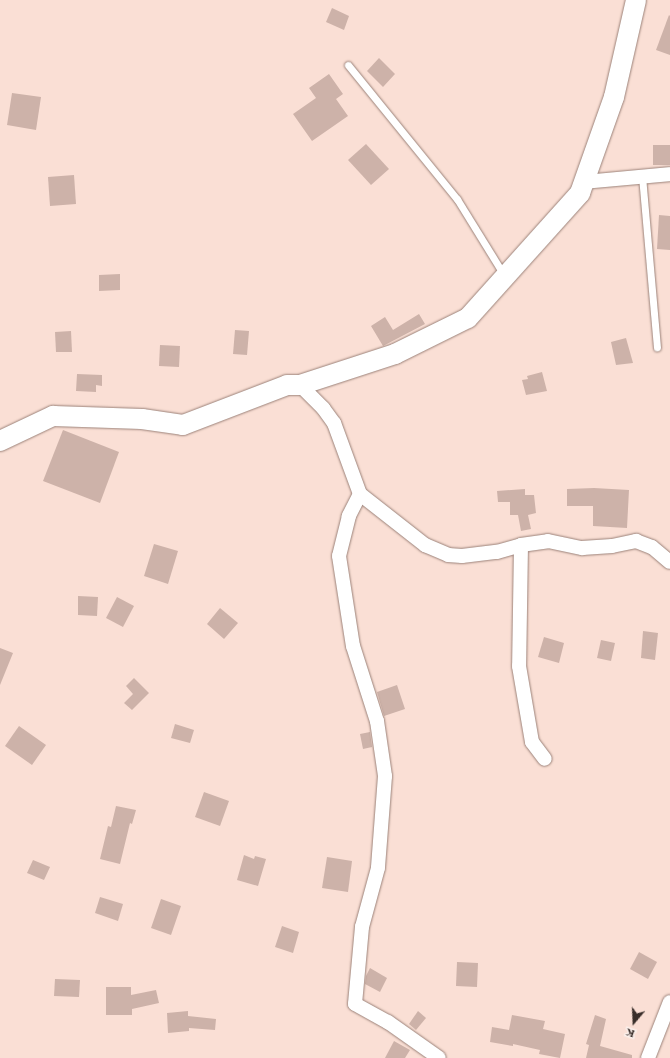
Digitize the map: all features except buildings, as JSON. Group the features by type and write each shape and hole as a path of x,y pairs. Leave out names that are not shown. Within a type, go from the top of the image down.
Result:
{"street":[{"path":"0,441 53,416 142,419 183,425 287,385 300,385 396,354 468,318 580,193 614,97 636,0"},
{"path":"584,182 670,174"},
{"path":"300,385 324,408 334,423 360,494 425,545 448,555 497,552 521,545 548,542 582,548 612,546 636,541 652,547 670,562"},
{"path":"360,494 348,516 339,556 353,646 377,721 385,776 378,868 362,927 355,1004 388,1022 439,1058"},
{"path":"521,545 519,666 532,742 545,759"},
{"path":"648,1058 670,1002"}],"lane":[{"path":"348,65 457,199 505,278"},
{"path":"642,176 657,347"}]}
